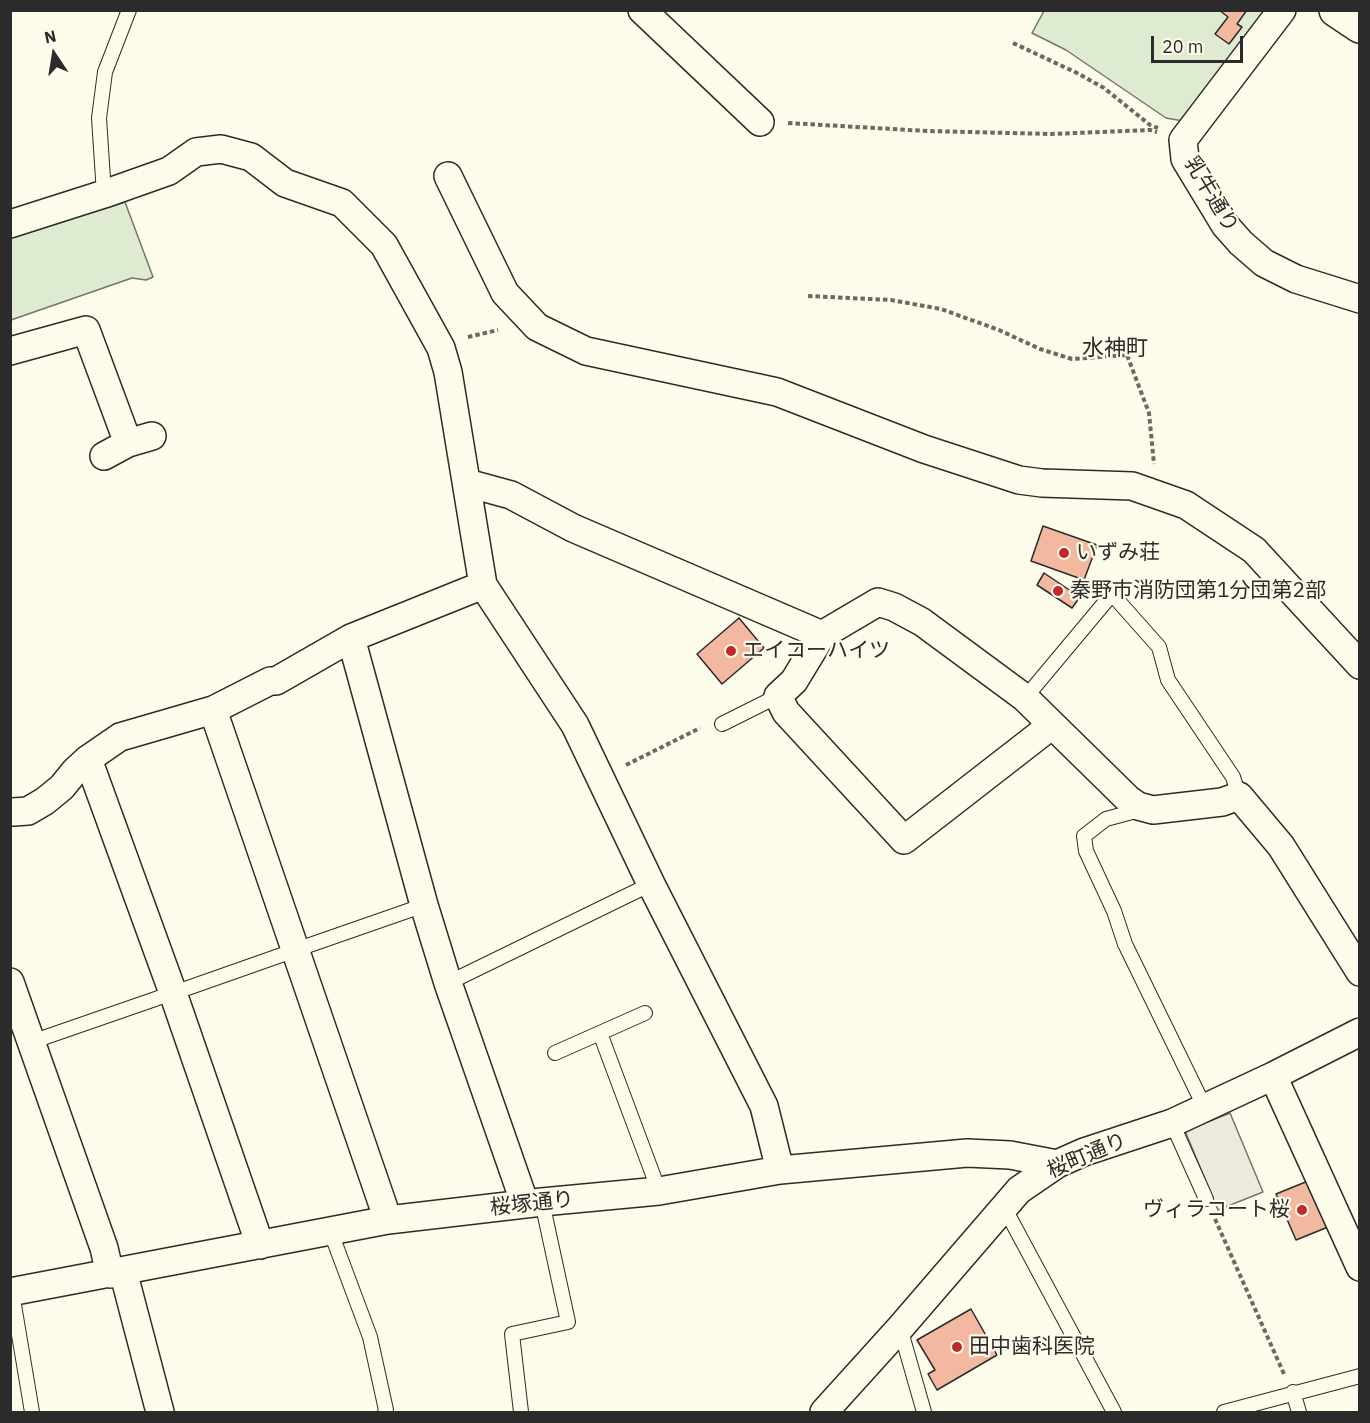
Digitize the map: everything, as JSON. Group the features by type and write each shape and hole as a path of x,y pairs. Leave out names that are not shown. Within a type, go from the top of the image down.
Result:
{"main road":[{"path":"1336,10 1359,26"}],"street":[{"path":"642,10 760,122"},
{"name":"乳牛通り","path":"1282,10 1183,140 1185,159 1225,225 1264,263 1296,279 1359,299"},
{"path":"10,224 169,171 196,152 221,149 251,157 285,183 342,203 384,245 441,348 448,372 483,585 575,725 651,884 764,1106 780,1170"},
{"path":"448,176 505,293 537,327 586,351 777,392 924,449 1019,480 1132,486 1186,506 1254,550 1359,665"},
{"path":"10,351 86,330 140,440 104,456"},
{"path":"467,483 511,495 573,528 822,635"},
{"path":"11,809 28,812 45,801 62,787 88,759 120,737 213,710 270,681 276,681 351,638 483,585"},
{"path":"1052,725 904,840 786,712 778,696 794,681 822,635 878,602 894,607 922,622 1025,698 1128,799 1138,806 1153,810 1222,802 1239,796 1281,846 1359,972"},
{"path":"351,638 420,906 533,1203"},
{"path":"213,710 388,1220"},
{"path":"88,759 173,993 260,1245"},
{"path":"10,982 36,1041 104,1248 116,1273 160,1413"},
{"name":"桜町通り","path":"825,1413 1019,1190 1057,1164 1084,1152 1191,1118 1359,1032"},
{"path":"1273,1076 1359,1267"},
{"name":"桜塚通り","path":"11,1289 116,1273 388,1220 659,1191 780,1170 967,1153 1010,1155 1057,1164"}],"lane":[{"path":"104,194 99,118 105,72 129,10"},
{"path":"1025,698 1112,594 1159,647 1168,680 1233,777 1239,796"},
{"path":"722,724 778,696"},
{"path":"1138,806 1132,812 1106,819 1084,836 1086,851 1114,911 1191,1118 1206,1199"},
{"path":"448,983 651,884"},
{"path":"36,1041 420,906"},
{"path":"555,1053 645,1013"},
{"path":"600,1033 659,1191"},
{"path":"521,1413 512,1334 568,1322 533,1203"},
{"path":"1004,1207 1114,1413"},
{"path":"330,1230 370,1336 385,1413"},
{"path":"11,1289 32,1413"},
{"path":"900,1328 924,1413"},
{"path":"1224,1413 1293,1392 1359,1376"},
{"path":"1293,1392 1299,1413"}],"path":[{"path":"1013,43 1104,88 1150,125 1183,140"},
{"path":"760,122 927,131 1029,133 1150,130 1183,140"},
{"path":"808,296 891,300 941,309 999,330 1040,349 1072,359 1127,355 1149,413 1156,494"},
{"path":"466,338 497,330 508,330"},
{"path":"600,779 704,725"},
{"path":"1206,1199 1293,1392"}],"green space":[{"path":"1044,11 1270,11 1183,121 1166,118 1066,50 1032,33"},
{"path":"125,202 153,277 146,280 132,278 11,320 11,238"}],"shaded area":[{"path":"1230,1113 1263,1192 1218,1210 1185,1131"}],"building":[{"path":"1219,10 1247,10 1237,24 1242,27 1229,44 1215,34 1228,17"},
{"name":"いずみ荘","path":"1043,526 1097,545 1084,580 1031,561"},
{"name":"秦野市消防団第1分団第2部","path":"1044,573 1080,597 1072,608 1037,585"},
{"name":"エイコーハイツ","path":"739,618 764,648 722,684 697,654"},
{"name":"ヴィラコート桜","path":"1308,1181 1328,1227 1296,1240 1276,1194"},
{"name":"田中歯科医院","path":"971,1309 997,1355 937,1390 928,1374 935,1370 917,1340"}],"place":[{"name":"いずみ荘","path":"1064,553"},
{"name":"秦野市消防団第1分団第2部","path":"1058,591"},
{"name":"エイコーハイツ","path":"731,651"},
{"name":"ヴィラコート桜","path":"1302,1210"},
{"name":"田中歯科医院","path":"957,1347"}],"district":[{"name":"水神町","path":"1115,349"}]}
